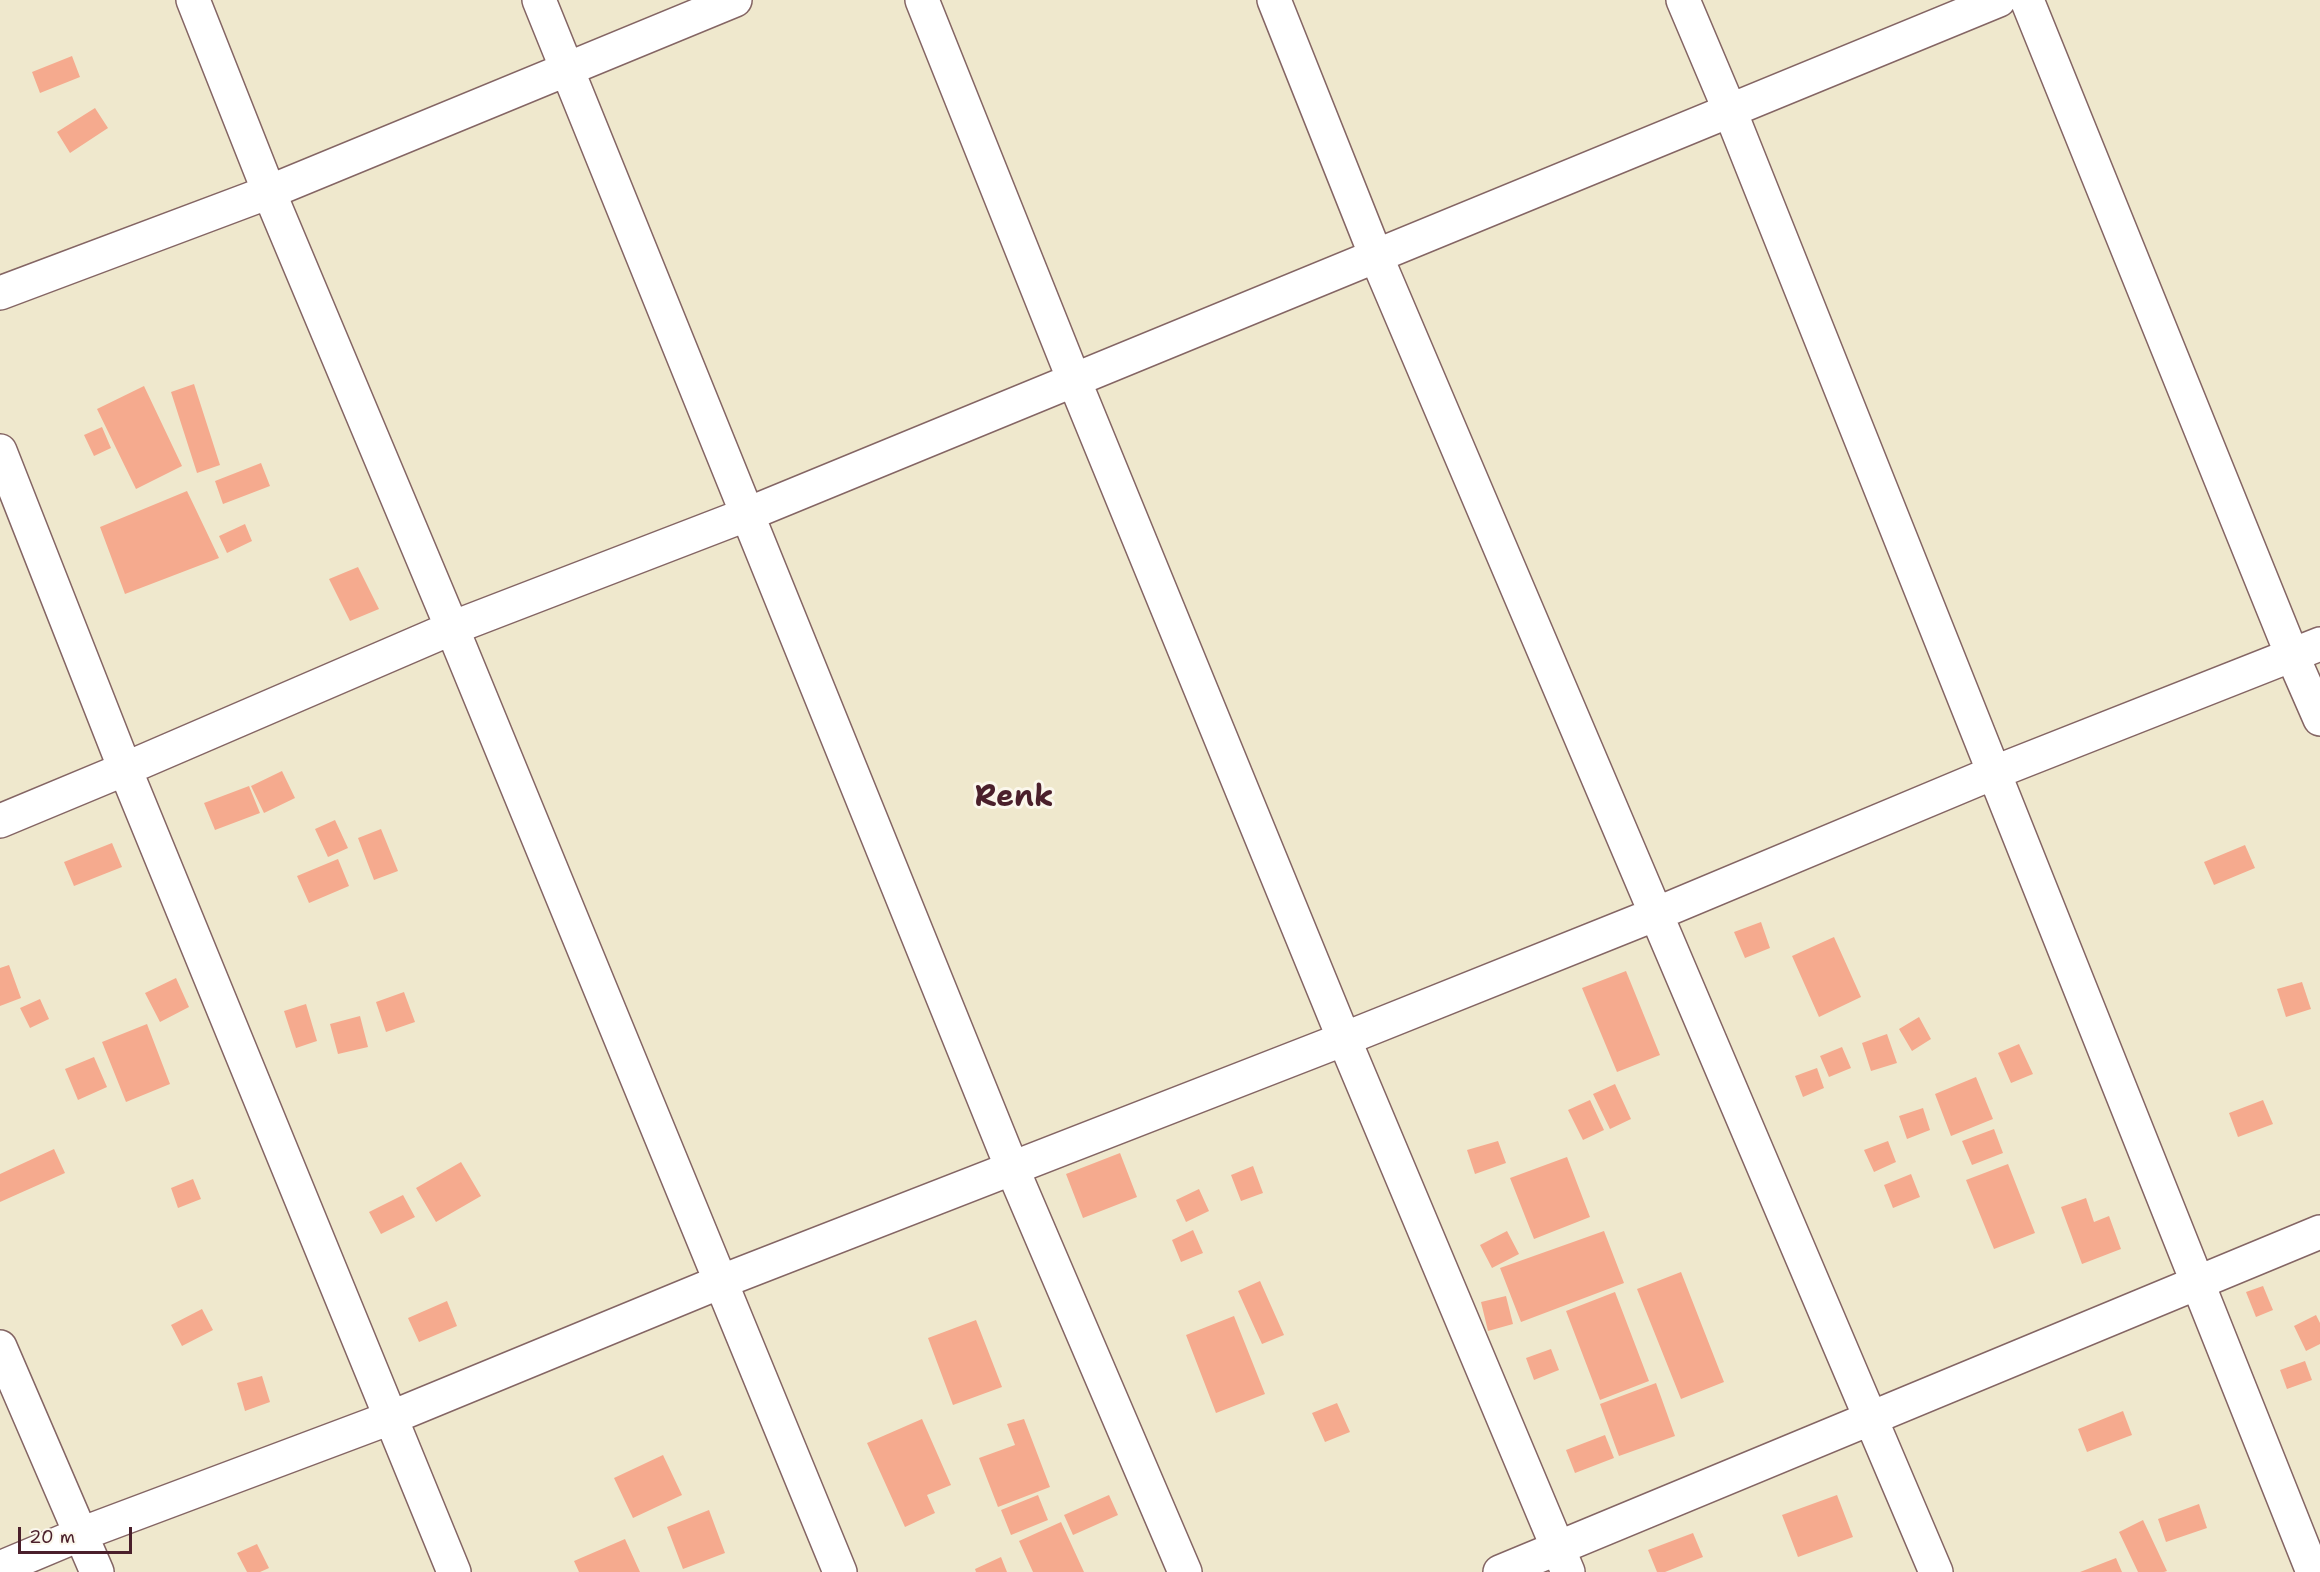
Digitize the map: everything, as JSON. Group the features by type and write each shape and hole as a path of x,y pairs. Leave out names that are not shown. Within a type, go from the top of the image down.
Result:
{"street":[{"path":"193,0 269,192 452,628 840,1572"},
{"path":"539,0 1012,1168 1185,1572"},
{"path":"0,293 269,192 735,0"},
{"path":"922,0 1074,380 1344,1039 1563,1560"},
{"path":"1274,0 1376,256 1936,1572"},
{"path":"1683,0 1730,111 2313,1572"},
{"path":"0,821 452,628 748,514 1999,0"},
{"path":"2027,0 2306,649 2320,719"},
{"path":"0,451 125,769 454,1572"},
{"path":"0,1568 81,1534 390,1418 720,1282 1344,1039 1656,914 1993,773 2306,649"},
{"path":"1500,1572 1563,1560 1870,1419 2320,1232"},
{"path":"0,1347 97,1572"}],"building":[{"path":"72,56 80,77 40,93 32,72"},
{"path":"95,108 108,128 70,153 57,132"},
{"path":"194,384 220,465 197,473 171,392"},
{"path":"144,386 182,466 136,489 97,409"},
{"path":"102,427 111,448 94,456 84,435"},
{"path":"261,463 270,486 223,504 215,481"},
{"path":"187,491 219,558 125,594 100,527"},
{"path":"245,524 252,541 227,553 219,536"},
{"path":"358,567 379,609 350,621 329,579"},
{"path":"282,771 295,798 264,813 251,786"},
{"path":"249,786 260,813 215,830 204,803"},
{"path":"335,820 348,848 328,857 315,829"},
{"path":"381,829 398,871 374,880 358,838"},
{"path":"112,843 122,867 74,886 64,862"},
{"path":"2245,845 2255,868 2214,885 2204,862"},
{"path":"338,859 349,886 309,903 297,876"},
{"path":"1761,922 1770,948 1745,958 1734,932"},
{"path":"1834,937 1861,997 1819,1017 1792,956"},
{"path":"9,965 21,998 0,1006 0,968"},
{"path":"1626,971 1660,1055 1617,1072 1582,988"},
{"path":"176,978 189,1007 160,1022 145,993"},
{"path":"2302,982 2311,1009 2286,1017 2277,989"},
{"path":"404,992 415,1022 386,1032 376,1002"},
{"path":"40,999 49,1019 30,1028 20,1008"},
{"path":"306,1004 317,1041 296,1048 284,1011"},
{"path":"360,1016 368,1047 338,1054 330,1024"},
{"path":"1919,1017 1931,1039 1912,1051 1899,1029"},
{"path":"147,1024 170,1084 126,1102 102,1042"},
{"path":"1887,1034 1897,1063 1871,1071 1862,1043"},
{"path":"2019,1044 2033,1074 2011,1083 1998,1053"},
{"path":"1842,1047 1851,1068 1829,1077 1820,1056"},
{"path":"94,1057 107,1087 78,1100 65,1069"},
{"path":"1817,1068 1824,1088 1803,1097 1795,1076"},
{"path":"1976,1077 1993,1119 1951,1136 1935,1094"},
{"path":"1615,1084 1631,1119 1610,1129 1593,1094"},
{"path":"1590,1100 1604,1130 1583,1140 1568,1110"},
{"path":"2263,1100 2273,1124 2238,1137 2229,1113"},
{"path":"1923,1108 1930,1130 1907,1139 1899,1116"},
{"path":"1994,1129 2003,1153 1972,1165 1962,1141"},
{"path":"1498,1141 1506,1163 1475,1174 1467,1150"},
{"path":"1888,1141 1896,1162 1874,1172 1864,1150"},
{"path":"54,1149 65,1173 0,1202 0,1174"},
{"path":"1120,1153 1137,1197 1083,1218 1066,1174"},
{"path":"1567,1157 1590,1217 1534,1239 1510,1178"},
{"path":"461,1162 481,1196 436,1222 416,1188"},
{"path":"2008,1164 2035,1233 1994,1249 1966,1180"},
{"path":"1253,1166 1263,1193 1241,1201 1231,1175"},
{"path":"1911,1174 1920,1197 1893,1208 1884,1185"},
{"path":"193,1179 201,1199 178,1208 171,1188"},
{"path":"1199,1189 1209,1211 1186,1222 1176,1200"},
{"path":"403,1195 415,1217 381,1234 369,1212"},
{"path":"2086,1198 2094,1222 2109,1216 2121,1249 2082,1264 2061,1207"},
{"path":"1193,1230 1203,1253 1181,1262 1172,1240"},
{"path":"1507,1231 1519,1254 1492,1268 1480,1245"},
{"path":"1604,1231 1624,1283 1521,1322 1500,1268"},
{"path":"1681,1272 1724,1382 1681,1399 1637,1289"},
{"path":"1260,1281 1284,1335 1262,1344 1238,1291"},
{"path":"2263,1286 2273,1310 2256,1317 2246,1292"},
{"path":"1615,1292 1649,1381 1600,1400 1566,1311"},
{"path":"1506,1296 1513,1324 1488,1331 1481,1302"},
{"path":"447,1301 457,1326 419,1342 408,1318"},
{"path":"202,1309 213,1330 182,1346 171,1325"},
{"path":"2316,1315 2320,1323 2320,1344 2306,1351 2294,1326"},
{"path":"1234,1316 1265,1394 1216,1413 1186,1335"},
{"path":"976,1320 1002,1387 953,1405 928,1338"},
{"path":"1551,1349 1559,1370 1534,1380 1526,1358"},
{"path":"2305,1361 2312,1380 2287,1389 2280,1370"},
{"path":"262,1376 270,1402 245,1411 237,1383"},
{"path":"1656,1383 1675,1436 1619,1456 1600,1404"},
{"path":"1337,1403 1350,1432 1325,1442 1312,1413"},
{"path":"2123,1411 2132,1435 2087,1452 2078,1429"},
{"path":"922,1419 951,1485 927,1495 935,1513 905,1527 867,1443"},
{"path":"1024,1419 1050,1487 998,1507 979,1458 1015,1445 1007,1424"},
{"path":"1605,1435 1614,1458 1575,1473 1566,1450"},
{"path":"663,1455 682,1495 633,1518 614,1478"},
{"path":"1038,1495 1048,1520 1011,1535 1001,1510"},
{"path":"1109,1495 1118,1515 1073,1535 1064,1515"},
{"path":"1837,1495 1853,1537 1798,1557 1782,1515"},
{"path":"2199,1504 2207,1528 2166,1542 2158,1519"},
{"path":"709,1510 725,1553 683,1569 667,1527"},
{"path":"2143,1520 2167,1571 2138,1572 2119,1532"},
{"path":"1061,1522 1084,1572 1033,1572 1019,1541"},
{"path":"1693,1533 1703,1557 1665,1572 1657,1572 1648,1550"},
{"path":"625,1539 640,1572 579,1572 574,1561"},
{"path":"257,1544 269,1568 260,1572 247,1572 237,1553"},
{"path":"1001,1557 1007,1572 976,1572 975,1569"},
{"path":"2116,1558 2122,1572 2080,1572"}],"district":[{"name":"Renk","path":"1014,798"}]}
